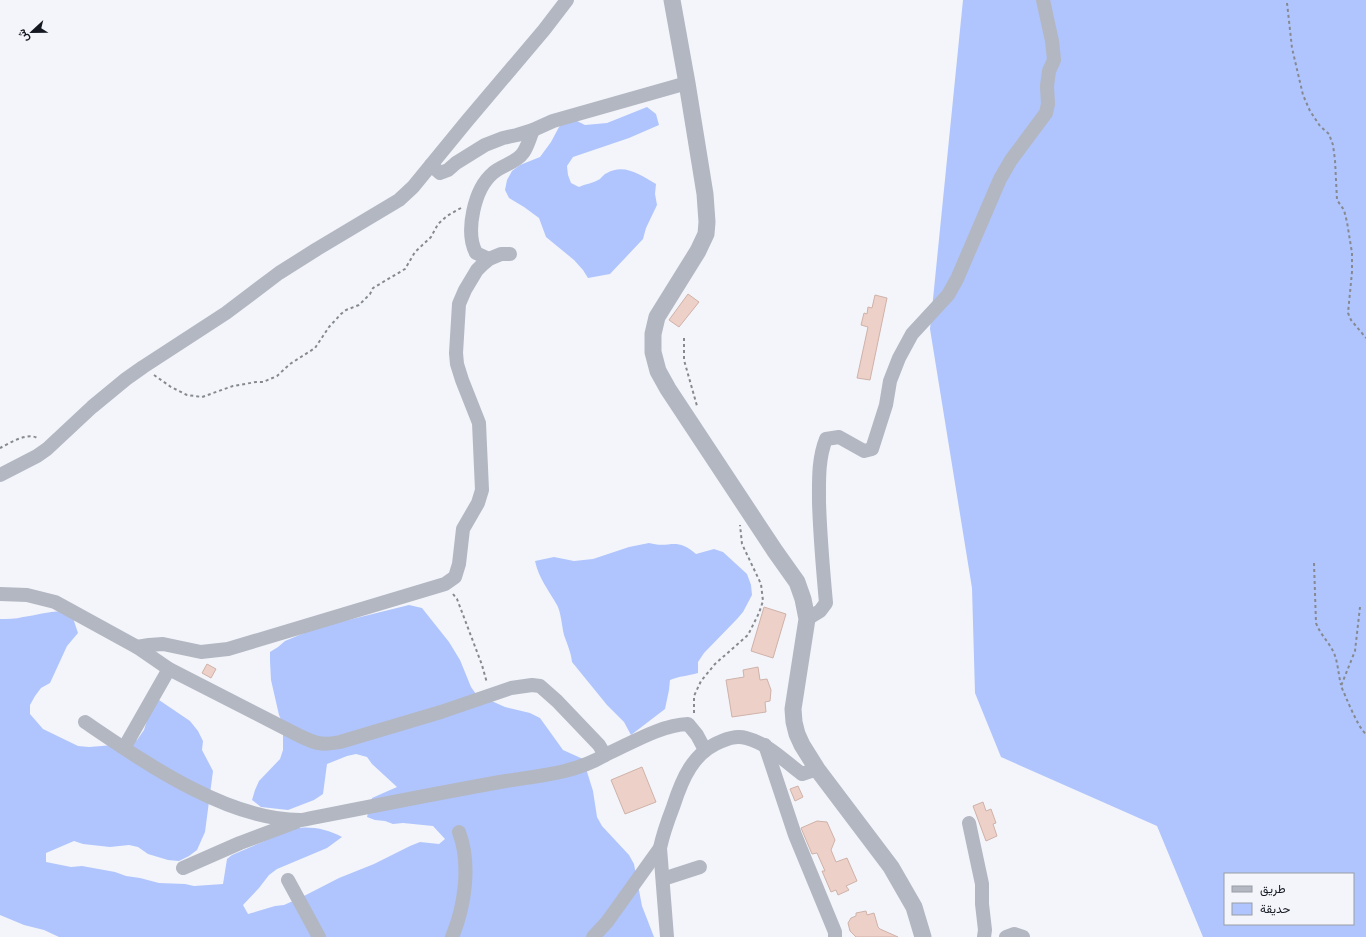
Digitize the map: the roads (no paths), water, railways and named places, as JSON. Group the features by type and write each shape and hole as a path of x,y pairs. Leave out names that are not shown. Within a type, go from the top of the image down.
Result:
{"street":[{"path":"0,475 37,456 47,449 97,402 143,367 226,313 279,273 399,200 413,187 544,30 567,0"},
{"path":"672,0 705,194 707,222 706,234 698,251 657,317 653,334 653,352 658,371 668,389 797,582 803,599 807,619 793,709 797,734 817,769 891,867 914,907 923,937"},
{"path":"807,619 820,611 826,603 820,530 819,480 821,451 826,439 839,437 864,451 872,449 886,405 890,381 899,358 912,334 948,296 957,279 1000,179 1046,113 1048,104 1047,86 1049,71 1054,60 1052,41 1043,0"},
{"path":"431,165 440,173 448,170 456,163 485,145 503,138 533,130 552,121 687,83"},
{"path":"489,259 476,253 472,246 474,203 482,187 492,173 511,163 523,153 533,130"},
{"path":"137,647 163,644 201,652 228,649 445,584 455,577 459,564 463,529 478,503 482,490 479,423 457,364 456,353 459,304 465,290 477,270 489,259 501,254 510,254"},
{"path":"0,594 27,595 55,602 137,647 169,669 315,743 326,745 340,742 522,685 540,686 588,733 605,755"},
{"path":"124,748 169,669"},
{"path":"85,722 124,748 193,789 242,810 284,820 302,820"},
{"path":"183,868 240,843 302,820 500,782 559,773 598,760 605,755 664,729 680,725 688,724 697,735 705,750"},
{"path":"668,936 660,862 660,848 666,827 686,773 698,757 713,745 730,738 744,737 765,745 802,774 817,769"},
{"path":"765,745 795,835 835,937"},
{"path":"969,823 982,884 982,904 985,930 984,937"},
{"path":"452,937 466,882 465,860 459,832"},
{"path":"593,937 611,916 660,848"},
{"path":"663,879 700,867"},
{"path":"288,880 319,937"},
{"path":"823,904 832,909 836,914 845,937"},
{"path":"1006,937 1014,934 1023,937"}]}
